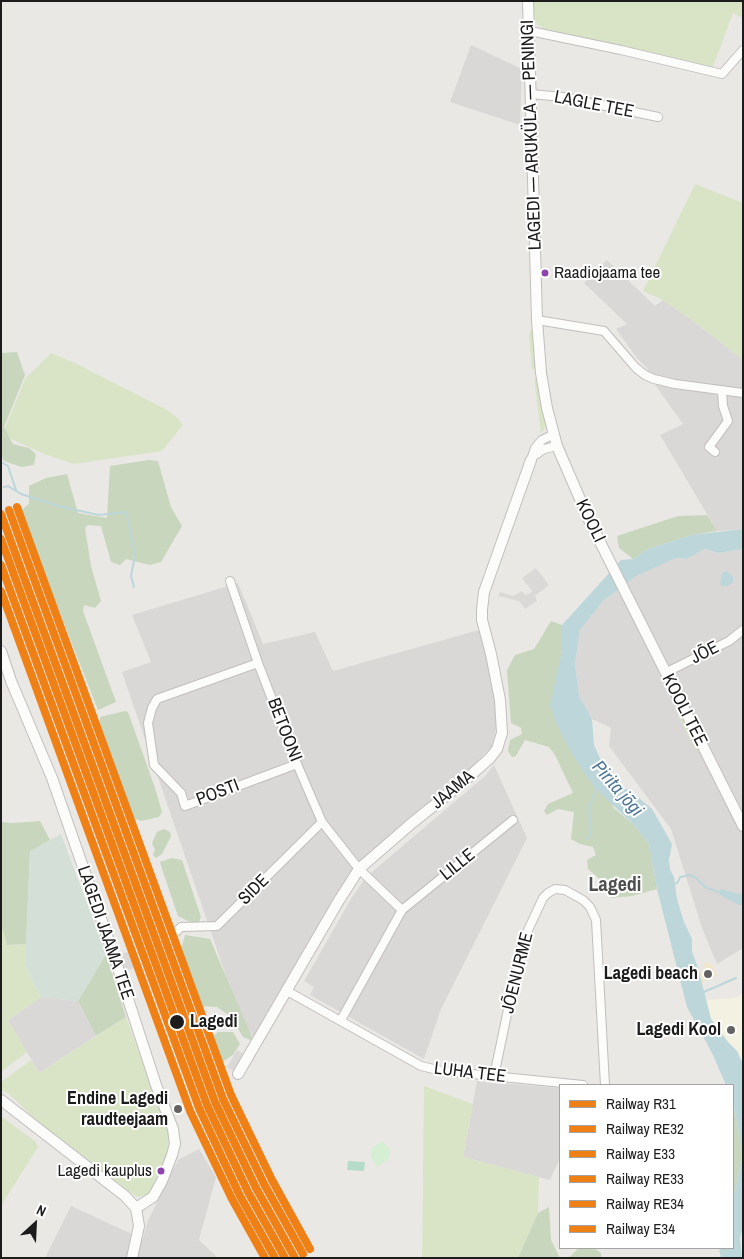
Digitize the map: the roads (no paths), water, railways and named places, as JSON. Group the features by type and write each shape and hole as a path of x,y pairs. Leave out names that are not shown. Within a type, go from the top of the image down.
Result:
{"street":[{"name":"LAGEDI — ARUKÜLA — PENINGI","path":"528,1 537,320 541,373 547,408 558,446"},
{"path":"530,31 722,74 743,50"},
{"name":"LAGLE TEE","path":"531,94 563,96 658,117"},
{"path":"537,320 604,331 636,368 645,375 675,384 743,393"},
{"path":"715,452 709,447 728,421 723,406 722,390"},
{"name":"JAAMA","path":"238,1074 359,869 461,784 490,758 497,749 502,733 500,700 482,620 484,592 535,448 542,440 554,434"},
{"path":"531,460 536,453 558,446"},
{"name":"KOOLI","path":"558,446 579,497 626,594"},
{"name":"BETOONI","path":"230,581 258,663 297,764 322,822 359,869"},
{"name":"KOOLI TEE","path":"626,594 743,826"},
{"name":"JÕE","path":"666,673 729,641 743,630"},
{"name":"LAGEDI JAAMA TEE","path":"1,651 10,681 52,778 114,956 156,1085 173,1129 175,1144 162,1181 153,1196 136,1208"},
{"name":"POSTI","path":"258,663 157,699 152,708 148,723 154,765 182,793 185,806 297,764"},
{"name":"LILLE","path":"340,1020 402,910 513,820"},
{"name":"SIDE","path":"174,933 181,927 217,926 322,822"},
{"path":"359,869 402,910"},
{"name":"JÕENURME","path":"494,1076 522,943 543,898 548,892 556,889 565,890 583,900 590,907 596,920 606,1084"},
{"name":"LUHA TEE","path":"287,991 421,1066 442,1071 573,1084"},
{"path":"1,1100 124,1196 136,1208 139,1226 132,1258"}],"water":[{"name":"Pirita jõgi","path":"743,529 743,549 718,553 705,549 687,559 676,558 636,576 603,601 580,630 575,664 579,696 592,719 594,745 603,765 625,788 652,809 672,844 669,860 670,869 674,877 677,899 684,922 692,939 692,952 711,1019 737,1051 743,1064 743,1227 740,1238 742,1258 721,1258 719,1249 734,1249 734,1194 742,1154 734,1109 734,1084 726,1084 712,1053 687,1007 657,889 649,844 634,825 594,787 572,754 556,723 550,705 562,650 562,625 621,560 633,559 648,549 692,535"},
{"path":"727,571 733,577 733,582 728,586 722,586 720,584 722,573"},
{"path":"721,889 743,895 743,905 739,905 722,896 718,892"}],"waterway":[{"path":"1,462 8,466 16,490"},
{"path":"4,487 8,486 21,494 62,507 99,515 126,512 135,555 131,576 134,587"},
{"name":"Pirita jõgi","path":"587,839 591,832 589,807 597,789"},
{"path":"675,884 680,877 690,875 695,877 705,887 718,892"},
{"path":"704,992 736,978"}],"railway":[{"path":"1,559 54,702"}],"rail line":[{"name":"RE34","path":"17,507 231,1095 272,1180 310,1249"},
{"name":"E33","path":"9,510 223,1099 264,1184 303,1254"},
{"name":"R31","path":"1,514 215,1102 256,1188 295,1258"},
{"name":"RE32","path":"1,539 207,1105 248,1192 285,1258"},
{"name":"RE33","path":"1,565 199,1108 240,1196 275,1258"},
{"name":"E34","path":"1,591 190,1111 232,1199 265,1258"}],"place":[{"name":"Raadiojaama tee","path":"545,273"},
{"name":"Lagedi beach","path":"708,974"},
{"name":"Lagedi","path":"177,1022"},
{"name":"Lagedi Kool","path":"731,1030"},
{"name":"Endine Lagedi raudteejaam","path":"178,1109"},
{"name":"Lagedi kauplus","path":"161,1171"}],"district":[{"name":"Lagedi","path":"615,886"}]}
